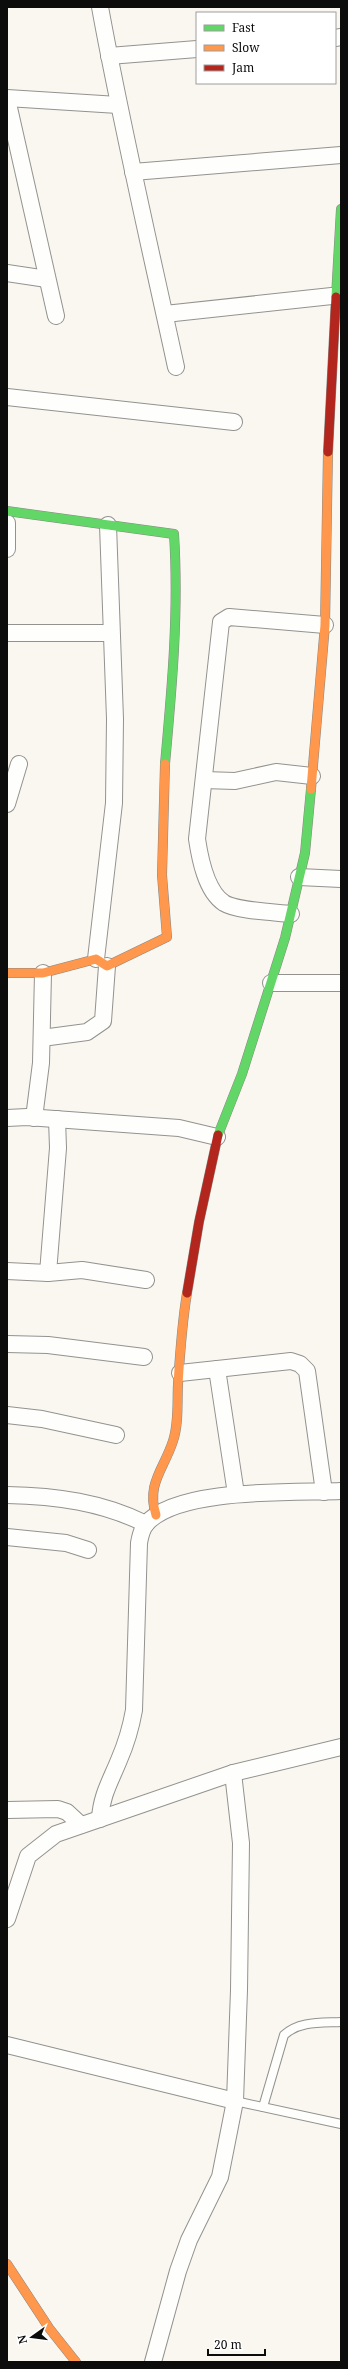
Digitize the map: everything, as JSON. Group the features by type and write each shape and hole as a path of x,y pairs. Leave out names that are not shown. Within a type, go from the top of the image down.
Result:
{"street":[{"path":"100,7 118,106 134,172 176,367"},
{"path":"109,56 196,49"},
{"path":"56,316 7,98 118,106"},
{"path":"134,172 341,155"},
{"path":"100,1819 101,1806 106,1788 130,1732 134,1710 139,1544 151,1520 152,1490 173,1441 176,1425 184,1310 199,1222 217,1137 242,1074 271,983 291,914 305,853 325,625 334,471 341,209"},
{"path":"7,273 47,279"},
{"path":"165,314 338,296"},
{"path":"7,397 234,422"},
{"path":"7,511 174,534 177,578 175,651 163,781 162,875 167,937 102,962 43,974 7,973"},
{"path":"7,523 7,549"},
{"path":"42,1038 87,1032 102,1020 102,962 114,804 115,719 108,525"},
{"path":"291,914 225,904 216,895 205,872 197,839 222,620 229,617 325,625"},
{"path":"7,633 111,632"},
{"path":"7,804 19,764"},
{"path":"204,780 235,781 276,772 312,776"},
{"path":"299,877 341,879"},
{"path":"34,1118 42,1038 43,974"},
{"path":"271,983 341,982"},
{"path":"7,1118 57,1119 179,1128 217,1137"},
{"path":"48,1273 58,1148 57,1119"},
{"path":"7,1271 48,1273 82,1270 146,1280"},
{"path":"7,1344 48,1345 144,1357"},
{"path":"180,1373 291,1361 300,1364 307,1371 324,1492"},
{"path":"217,1369 236,1494"},
{"path":"7,1415 42,1418 116,1436"},
{"path":"7,1495 39,1496 106,1507 151,1520 202,1499 236,1494 341,1491"},
{"path":"7,1537 66,1543 88,1550"},
{"path":"7,1919 28,1856 56,1834 234,1773 341,1747"},
{"path":"153,2362 178,2271 190,2240 220,2178 235,2101 239,1990 240,1843 234,1773"},
{"path":"7,1810 58,1809 67,1812 81,1825"},
{"path":"7,2045 235,2101"},
{"path":"7,2264 49,2328 76,2362"}],"lane":[{"path":"263,2108 284,2036 291,2029 300,2025 341,2022"},
{"path":"235,2101 341,2124"}],"traffic: fast":[{"path":"336,297 341,209"},
{"path":"7,511 174,534 176,592 175,620 165,764"},
{"path":"218,1135 242,1074 285,938 305,853 311,789"}],"traffic: slow":[{"path":"311,789 325,625 328,452"},
{"path":"7,973 43,973 96,959 107,966 167,937 162,875 165,764"},
{"path":"156,1515 153,1504 155,1485 173,1441 176,1427 180,1349 187,1293"},
{"path":"7,2264 49,2328 76,2362"}],"traffic: jam":[{"path":"328,452 336,297"},
{"path":"187,1293 199,1222 218,1135"}]}
